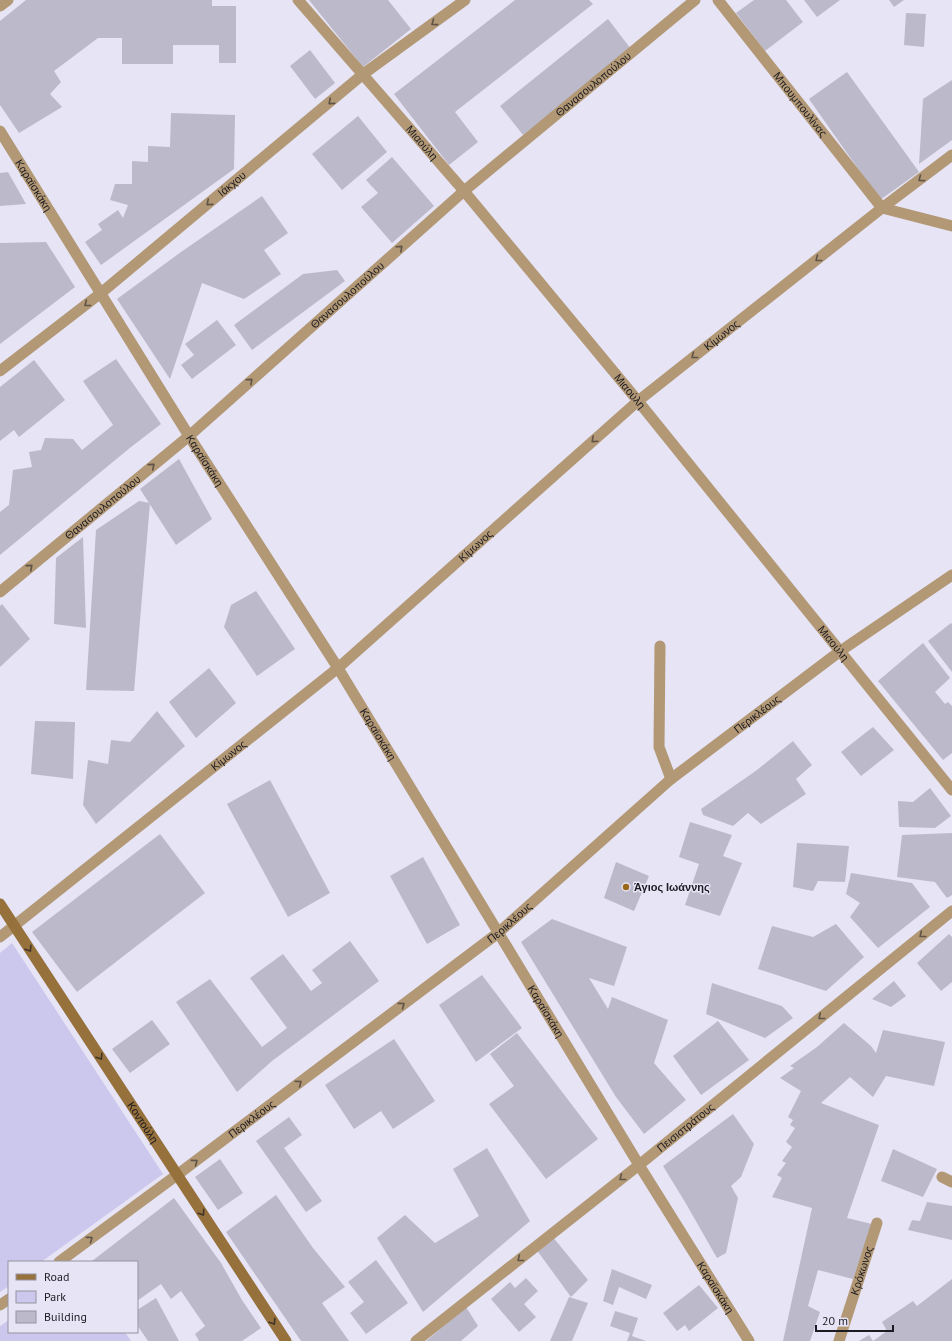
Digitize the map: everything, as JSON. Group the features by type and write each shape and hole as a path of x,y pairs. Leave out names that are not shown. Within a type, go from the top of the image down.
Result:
{"main road":[{"name":"Κοντούλη","path":"0,904 286,1341"}],"street":[{"path":"0,6 8,0"},
{"name":"Μιαούλη","path":"298,0 464,191 638,401 952,790"},
{"name":"Ιάκχου","path":"0,371 102,293 362,75 465,0"},
{"name":"Θανασουλοπούλου","path":"0,592 189,436 464,191 695,0"},
{"name":"Μπουμπουλίνας","path":"718,0 882,208"},
{"name":"Καραϊσκάκη","path":"0,131 102,293 189,436 338,668 639,1165 749,1341"},
{"name":"Κίμωνος","path":"0,937 338,668 638,401 882,208 952,155"},
{"path":"882,208 952,226"},
{"name":"Περικλέους","path":"60,1261 498,933 671,779 840,652 952,575"},
{"path":"660,646 659,747 671,779"},
{"name":"Πεισιστράτους","path":"416,1341 639,1165 952,911"},
{"name":"Κρόκωνος","path":"839,1341 877,1223"}],"green space":[{"path":"12,943 163,1174 42,1261 8,1261 8,1287 0,1292 0,953"},
{"path":"8,1321 8,1333 126,1333 131,1341 0,1341 0,1326"}],"building":[{"path":"26,0 212,0 212,6 236,6 236,63 219,63 219,45 173,45 173,64 122,64 122,38 98,38 54,71 61,82 50,94 62,107 19,133 0,105 0,21"},
{"path":"309,0 388,0 411,29 363,67"},
{"path":"515,0 589,0 593,4 455,112 478,142 449,165 394,94"},
{"path":"754,0 786,0 803,22 765,51 736,13"},
{"path":"804,0 840,0 817,17"},
{"path":"889,0 904,0 894,7"},
{"path":"906,13 926,14 924,47 904,45"},
{"path":"608,19 631,49 523,135 500,106"},
{"path":"310,50 335,83 315,99 290,66"},
{"path":"847,72 919,172 880,200 809,99"},
{"path":"952,80 952,140 919,164 923,99"},
{"path":"171,113 235,115 234,169 101,265 85,242 102,230 98,224 118,210 123,218 128,205 110,200 115,184 132,184 132,161 148,162 148,146 170,147"},
{"path":"358,116 387,152 342,190 312,154"},
{"path":"392,157 434,206 392,243 361,207 378,193 366,180"},
{"path":"8,172 26,204 0,206 0,173"},
{"path":"262,196 288,233 264,250 281,274 244,299 202,283 170,379 117,299 181,252"},
{"path":"46,242 75,287 0,344 0,243"},
{"path":"337,270 345,281 252,350 234,325 303,274"},
{"path":"217,320 236,345 192,379 181,365 194,355 185,344"},
{"path":"116,359 161,424 0,555 0,512 9,505 13,470 32,467 29,452 41,450 45,438 73,439 82,450 113,425 83,381"},
{"path":"34,360 65,400 19,437 14,430 0,441 0,387"},
{"path":"179,459 212,519 176,545 140,489"},
{"path":"139,501 150,503 134,691 86,690 96,530"},
{"path":"83,537 86,628 54,624 56,558"},
{"path":"256,591 295,649 257,676 224,627 231,605"},
{"path":"2,604 30,639 0,667 0,606"},
{"path":"951,623 952,624 952,672 928,641"},
{"path":"923,643 950,678 935,692 945,704 948,702 952,706 952,753 943,760 878,681"},
{"path":"209,668 236,703 196,738 169,702"},
{"path":"157,711 185,746 96,824 83,805 88,760 108,764 111,740 130,742"},
{"path":"35,721 75,722 73,779 31,774"},
{"path":"873,727 894,750 861,776 841,752"},
{"path":"793,741 812,765 796,779 806,794 761,824 748,813 733,826 703,815 701,809 757,770"},
{"path":"270,780 330,893 288,917 227,804"},
{"path":"930,788 951,816 935,828 899,827 898,801 913,802"},
{"path":"690,822 732,835 723,856 742,863 720,916 685,905 699,864 679,857"},
{"path":"952,833 952,895 947,898 935,882 897,877 902,835"},
{"path":"160,834 205,893 77,992 32,932"},
{"path":"797,843 849,846 845,882 818,881 813,891 793,887"},
{"path":"423,857 460,925 427,944 390,876"},
{"name":"Άγιος Ιωάννης","path":"616,862 649,876 634,911 604,898"},
{"path":"851,873 912,883 930,907 878,948 850,917 860,903 846,894"},
{"path":"552,919 627,947 614,986 589,978 608,1009 612,997 668,1020 654,1063 686,1100 644,1134 616,1097 521,942"},
{"path":"836,924 864,957 826,991 758,969 772,926 813,937"},
{"path":"949,934 952,937 952,982 941,991 917,963"},
{"path":"350,941 379,981 272,1061 237,1092 176,1002 210,979 262,1047 287,1028 250,978 283,954 311,991 322,983 312,970"},
{"path":"482,975 522,1028 476,1062 439,1005"},
{"path":"894,981 906,996 891,1007 872,999"},
{"path":"712,983 782,1006 793,1018 765,1038 706,1014"},
{"path":"152,1020 170,1044 130,1073 112,1049"},
{"path":"718,1021 749,1060 701,1095 673,1056"},
{"path":"844,1023 871,1046 876,1053 883,1030 945,1042 934,1086 886,1076 873,1097 850,1077 821,1103 879,1125 847,1218 872,1224 853,1279 818,1270 808,1306 820,1312 810,1341 783,1341 812,1208 772,1197 782,1178 777,1175 786,1163 782,1161 792,1147 786,1142 795,1128 790,1125 793,1120 788,1117 801,1091 780,1078 794,1068 790,1066 817,1047"},
{"path":"517,1033 598,1139 546,1179 489,1104 514,1086 490,1054"},
{"path":"394,1039 435,1101 393,1129 381,1111 354,1129 325,1085"},
{"path":"733,1114 754,1144 741,1177 731,1186 738,1198 726,1253 717,1258 663,1166"},
{"path":"289,1117 302,1135 284,1148 322,1201 306,1212 256,1141"},
{"path":"487,1148 530,1221 423,1312 377,1238 405,1215 435,1243 479,1216 453,1169"},
{"path":"893,1149 937,1169 923,1197 881,1181"},
{"path":"220,1159 243,1193 218,1210 195,1177"},
{"path":"276,1195 313,1248 345,1287 322,1303 349,1341 301,1341 226,1232"},
{"path":"174,1198 221,1263 242,1300 261,1328 242,1341 199,1341 195,1334 205,1326 181,1291 171,1299 161,1284 138,1300 138,1261 92,1261"},
{"path":"927,1202 952,1206 952,1240 908,1230 912,1220 920,1221"},
{"path":"552,1236 588,1280 571,1297 536,1249"},
{"path":"376,1260 408,1303 366,1334 350,1313 364,1302 348,1282"},
{"path":"612,1269 652,1285 646,1299 619,1287 613,1305 603,1301"},
{"path":"526,1278 538,1291 524,1304 536,1317 519,1332 491,1299 510,1282 515,1288"},
{"path":"952,1279 952,1341 873,1341 887,1331 882,1322 913,1301 917,1306"},
{"path":"699,1285 718,1308 689,1331 685,1325 677,1331 663,1313"},
{"path":"569,1297 588,1303 572,1341 550,1341"},
{"path":"156,1298 179,1341 148,1341 138,1326 138,1309"},
{"path":"466,1307 478,1326 461,1341 426,1341"},
{"path":"615,1311 638,1318 632,1336 646,1341 627,1341 630,1333 610,1326"},
{"path":"869,1335 873,1341 859,1341"}],"place":[{"name":"Άγιος Ιωάννης","path":"626,887"}]}
